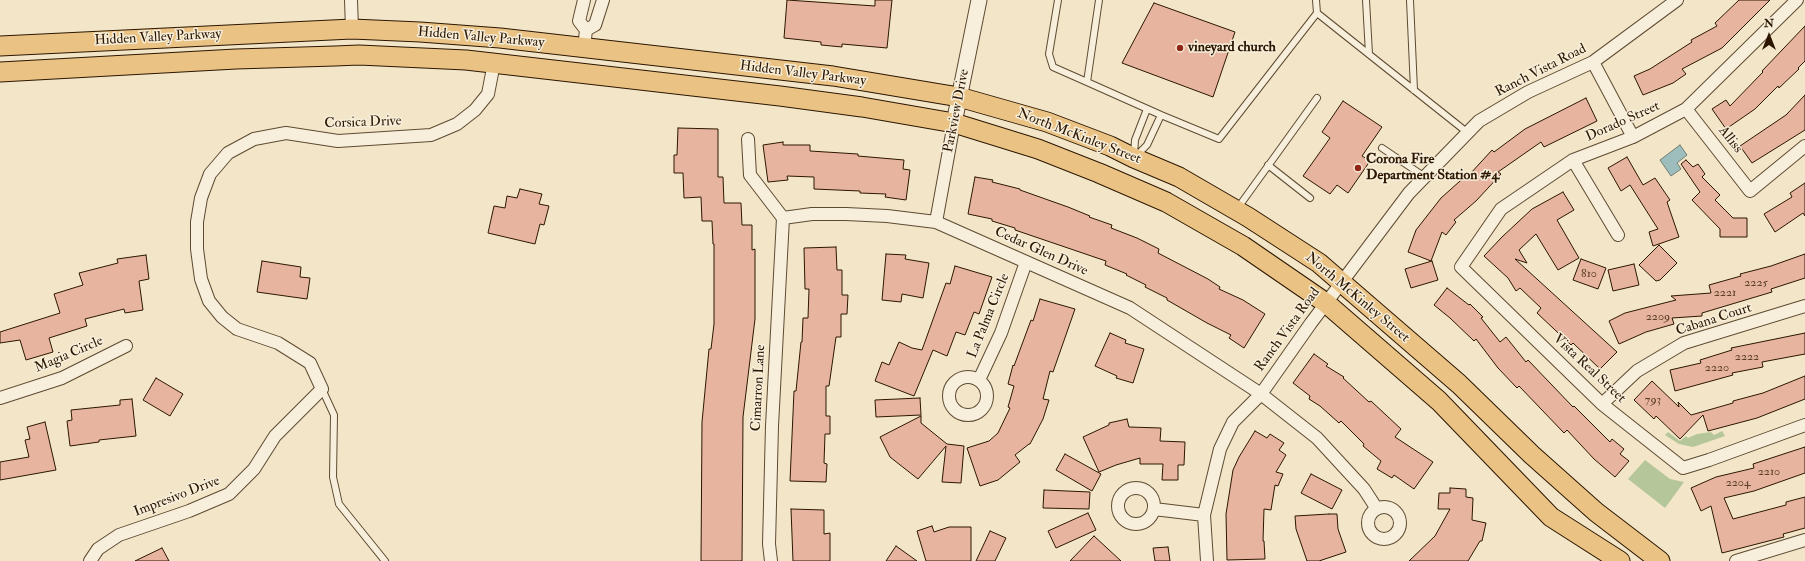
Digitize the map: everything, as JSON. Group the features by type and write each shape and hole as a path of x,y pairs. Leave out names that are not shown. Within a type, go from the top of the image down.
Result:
{"main road":[{"name":"Hidden Valley Parkway","path":"0,46 352,30 585,39 833,76 959,97"},
{"path":"236,59 254,47 331,44 352,30 360,40 372,43 445,48 466,60"},
{"path":"585,39 583,53 586,59 589,61 619,67 644,79"},
{"name":"Hidden Valley Parkway","path":"0,72 236,59 359,55 466,60 644,79 862,107 954,123"},
{"name":"North McKinley Street","path":"959,97 1047,122 1110,146 1179,177 1236,210 1319,263 1459,384 1532,455 1596,512 1660,561"},
{"name":"North McKinley Street","path":"954,123 1038,149 1099,173 1166,202 1243,246 1326,303 1439,401 1551,517 1620,561"}],"street":[{"path":"351,0 352,30"},
{"path":"584,0 579,21 585,39"},
{"path":"585,39 596,25 603,0"},
{"name":"Parkview Drive","path":"936,222 979,0"},
{"name":"Ranch Vista Road","path":"1206,561 1204,515 1220,449 1233,422 1261,394 1326,303 1409,193 1479,121 1528,92 1593,62 1677,0"},
{"name":"Dorado Street","path":"1462,267 1501,209 1573,160 1633,137 1686,109 1797,0"},
{"path":"1593,62 1633,137"},
{"name":"Corsica Drive","path":"322,389 310,363 278,343 237,329 222,317 209,301 200,279 197,250 197,222 200,198 210,174 228,153 254,139 286,133 338,141 431,135 457,124 475,110 488,94 494,63"},
{"name":"Alliss","path":"1686,109 1750,191 1805,146"},
{"path":"748,138 750,175 783,218"},
{"path":"1573,160 1618,235"},
{"name":"Cedar Glen Drive","path":"783,218 812,214 846,214 887,216 936,222 1130,308 1261,394 1317,438 1364,489 1377,508"},
{"name":"Cimarron Lane","path":"771,561 772,426 783,218"},
{"name":"La Palma Circle","path":"979,380 1001,332 1026,262"},
{"name":"Vista Real Street","path":"1462,267 1602,404 1683,468 1805,425"},
{"name":"Cabana Court","path":"1602,404 1637,371 1684,343 1805,306"},
{"name":"Magia Circle","path":"0,398 62,378 126,346"},
{"name":"Impresivo Drive","path":"90,561 98,549 119,535 189,511 229,494 254,469 276,436 322,389"},
{"path":"1154,509 1204,515"},
{"path":"1736,561 1805,540"}],"lane":[{"path":"1058,0 1049,54 1053,67 1161,115 1219,138 1317,13 1316,0"},
{"path":"1087,82 1099,0"},
{"path":"1366,0 1369,54"},
{"path":"1410,0 1414,90"},
{"path":"1317,13 1468,133"},
{"path":"1236,210 1317,98"},
{"path":"1134,158 1135,140 1147,109"},
{"path":"1134,158 1147,145 1161,115"},
{"path":"1382,148 1425,177"},
{"path":"1268,165 1310,198"},
{"path":"322,389 334,415 333,477 339,504 385,561"}],"green space":[{"path":"1722,431 1725,436 1693,447 1679,444 1665,435 1668,432 1680,441 1686,436 1688,438 1697,434 1711,432 1714,435"},
{"path":"1645,460 1670,479 1684,482 1665,508 1628,479"}],"water":[{"path":"1680,145 1687,155 1677,163 1681,169 1671,176 1660,160"}],"building":[{"path":"787,0 875,6 875,0 892,0 887,48 842,44 842,47 821,45 821,42 784,38"},
{"path":"1739,0 1770,0 1722,48 1682,69 1686,74 1673,83 1643,95 1634,76 1650,69 1692,42 1691,40 1717,26 1715,23"},
{"name":"vineyard church","path":"1154,3 1235,32 1213,97 1122,63"},
{"path":"1805,26 1805,61 1798,68 1799,69 1779,88 1778,86 1755,109 1726,129 1712,109 1726,100 1730,106"},
{"path":"1805,95 1805,130 1752,163 1740,146 1786,115"},
{"path":"1586,98 1597,121 1544,147 1541,142 1498,172 1501,174 1476,201 1454,220 1456,222 1446,235 1442,232 1431,261 1408,252 1416,230 1441,198 1469,173 1470,174 1492,150 1494,152 1525,129"},
{"path":"1343,101 1382,127 1362,156 1370,161 1348,193 1337,185 1330,194 1303,176 1330,138 1322,132"},
{"path":"678,128 718,129 718,177 723,177 724,203 741,203 742,225 752,225 752,250 755,249 755,319 743,417 742,561 701,561 702,422 709,349 711,349 714,324 714,244 712,221 702,221 701,197 684,198 683,173 674,173 674,155 677,155"},
{"path":"783,142 783,145 810,145 810,151 858,154 858,156 904,160 903,169 910,170 906,200 885,197 886,194 814,189 814,177 787,176 788,180 768,182 763,145"},
{"path":"1627,157 1643,185 1655,178 1670,200 1667,202 1679,237 1653,246 1649,232 1658,229 1630,185 1621,191 1608,168"},
{"path":"1686,160 1693,167 1698,164 1705,174 1702,177 1720,195 1715,200 1733,218 1747,218 1747,237 1720,237 1720,229 1692,200 1700,192 1681,164"},
{"path":"975,177 993,180 992,182 1020,189 1112,225 1111,228 1137,238 1159,249 1158,253 1208,279 1220,287 1219,289 1243,300 1265,314 1244,348 1229,338 1231,335 1167,300 1167,298 1145,287 1146,285 1126,275 1127,274 1105,265 1106,261 1015,230 1015,228 992,221 992,219 968,214"},
{"path":"1805,183 1805,216 1803,213 1775,232 1764,214 1792,197 1790,193"},
{"path":"520,189 542,194 539,204 549,206 544,225 540,224 535,244 488,233 494,206 505,208 507,196 517,198"},
{"path":"1563,192 1574,210 1557,220 1579,258 1558,270 1536,234 1519,250 1527,263 1515,259 1617,352 1600,369 1573,343 1571,345 1537,313 1541,308 1520,288 1516,291 1508,278 1484,256 1532,209"},
{"path":"1659,245 1677,263 1660,280 1656,281 1639,265"},
{"path":"836,247 837,270 842,270 842,295 848,295 847,314 841,314 841,337 836,337 829,386 826,386 826,416 830,416 830,434 825,434 824,463 827,464 826,482 790,481 794,391 796,391 802,342 803,318 808,318 809,289 805,289 804,248"},
{"path":"886,254 906,255 905,259 929,263 923,298 902,294 901,302 882,300"},
{"path":"1805,254 1805,278 1771,289 1772,292 1702,313 1702,316 1672,318 1674,324 1646,332 1619,344 1609,321 1625,313 1676,300 1671,296 1711,293 1709,285 1741,276 1740,274 1771,266"},
{"path":"146,255 149,279 139,281 143,310 125,313 124,309 85,319 87,326 49,338 53,352 26,360 20,340 0,343 0,332 60,313 54,294 83,285 79,273 118,263 117,259"},
{"path":"1581,259 1606,268 1598,289 1573,280"},
{"path":"262,261 301,267 300,277 310,278 307,299 257,292"},
{"path":"1432,261 1438,280 1411,288 1405,269"},
{"path":"1634,264 1639,285 1613,291 1608,270"},
{"path":"955,266 992,277 979,314 974,312 965,335 956,332 947,356 933,350 914,396 875,381 882,362 889,365 899,342 912,348 922,350 946,283 950,284"},
{"path":"1447,288 1469,305 1470,304 1483,317 1481,318 1500,342 1506,337 1526,362 1528,360 1573,407 1574,406 1610,442 1612,439 1624,449 1620,454 1629,461 1615,477 1594,459 1567,430 1564,433 1519,386 1517,388 1498,368 1476,339 1474,341 1434,305"},
{"path":"1040,299 1075,309 1053,372 1050,371 1043,399 1049,400 1043,419 1030,444 1015,455 1020,462 998,480 980,486 967,448 989,441 998,433 1010,408 1008,407 1014,386 1008,384 1013,365 1014,366 1031,320 1033,321"},
{"path":"1110,333 1126,340 1125,343 1144,349 1133,383 1116,378 1117,376 1095,366"},
{"path":"1805,333 1805,354 1762,362 1763,367 1732,373 1733,375 1675,391 1670,370 1701,363 1700,360 1732,350 1731,348"},
{"path":"1314,354 1328,364 1326,366 1344,377 1343,378 1369,402 1371,401 1401,429 1395,437 1433,462 1414,489 1394,475 1392,478 1377,469 1381,461 1363,446 1364,444 1341,421 1339,423 1320,406 1309,399 1310,396 1293,383"},
{"path":"1805,376 1805,399 1757,418 1708,431 1703,415 1680,439 1656,416 1654,419 1634,400 1652,381 1679,407 1678,402 1691,415 1763,393"},
{"path":"156,378 183,394 170,416 143,400"},
{"path":"920,398 921,415 876,417 875,400"},
{"path":"132,399 136,436 99,440 99,442 70,446 67,421 72,420 71,410 120,405 120,400"},
{"path":"921,416 921,423 947,444 964,446 961,483 942,482 946,446 918,479 890,457 880,437"},
{"path":"1127,419 1129,427 1161,428 1160,441 1185,442 1184,465 1178,465 1178,480 1162,480 1163,464 1140,464 1140,458 1099,472 1083,437 1109,425 1109,423"},
{"path":"45,422 56,470 0,480 0,462 29,457 25,440 30,439 27,427"},
{"path":"1255,431 1267,438 1270,434 1284,443 1279,450 1286,455 1276,472 1283,474 1278,486 1275,485 1271,510 1264,509 1263,541 1265,559 1227,560 1226,514 1233,470"},
{"path":"1805,447 1805,473 1754,491 1724,498 1733,519 1786,505 1786,502 1805,497 1805,528 1783,534 1784,537 1722,553 1711,506 1701,511 1691,488 1716,477 1754,468 1753,464"},
{"path":"1065,454 1101,474 1092,491 1056,470"},
{"path":"1311,474 1342,490 1332,509 1301,493"},
{"path":"1450,488 1466,489 1466,497 1473,498 1472,520 1486,523 1482,541 1480,541 1468,561 1409,561 1435,536 1450,509 1438,509 1439,493 1450,493"},
{"path":"1044,490 1090,492 1089,509 1043,508"},
{"path":"791,509 824,510 824,534 830,533 830,561 793,561"},
{"path":"1088,513 1096,530 1056,548 1048,531"},
{"path":"1337,514 1338,529 1346,552 1319,561 1307,561 1296,529 1295,516"},
{"path":"932,526 934,532 949,527 971,527 971,561 926,561 917,531"},
{"path":"990,531 1006,538 995,561 976,561"},
{"path":"1094,536 1121,561 1070,561"},
{"path":"896,546 917,561 886,561"},
{"path":"1168,547 1170,561 1155,561 1153,548"},
{"path":"162,548 169,561 135,561"}],"place":[{"name":"vineyard church","path":"1180,48"},
{"name":"Corona Fire Department Station #4","path":"1358,168"}]}
